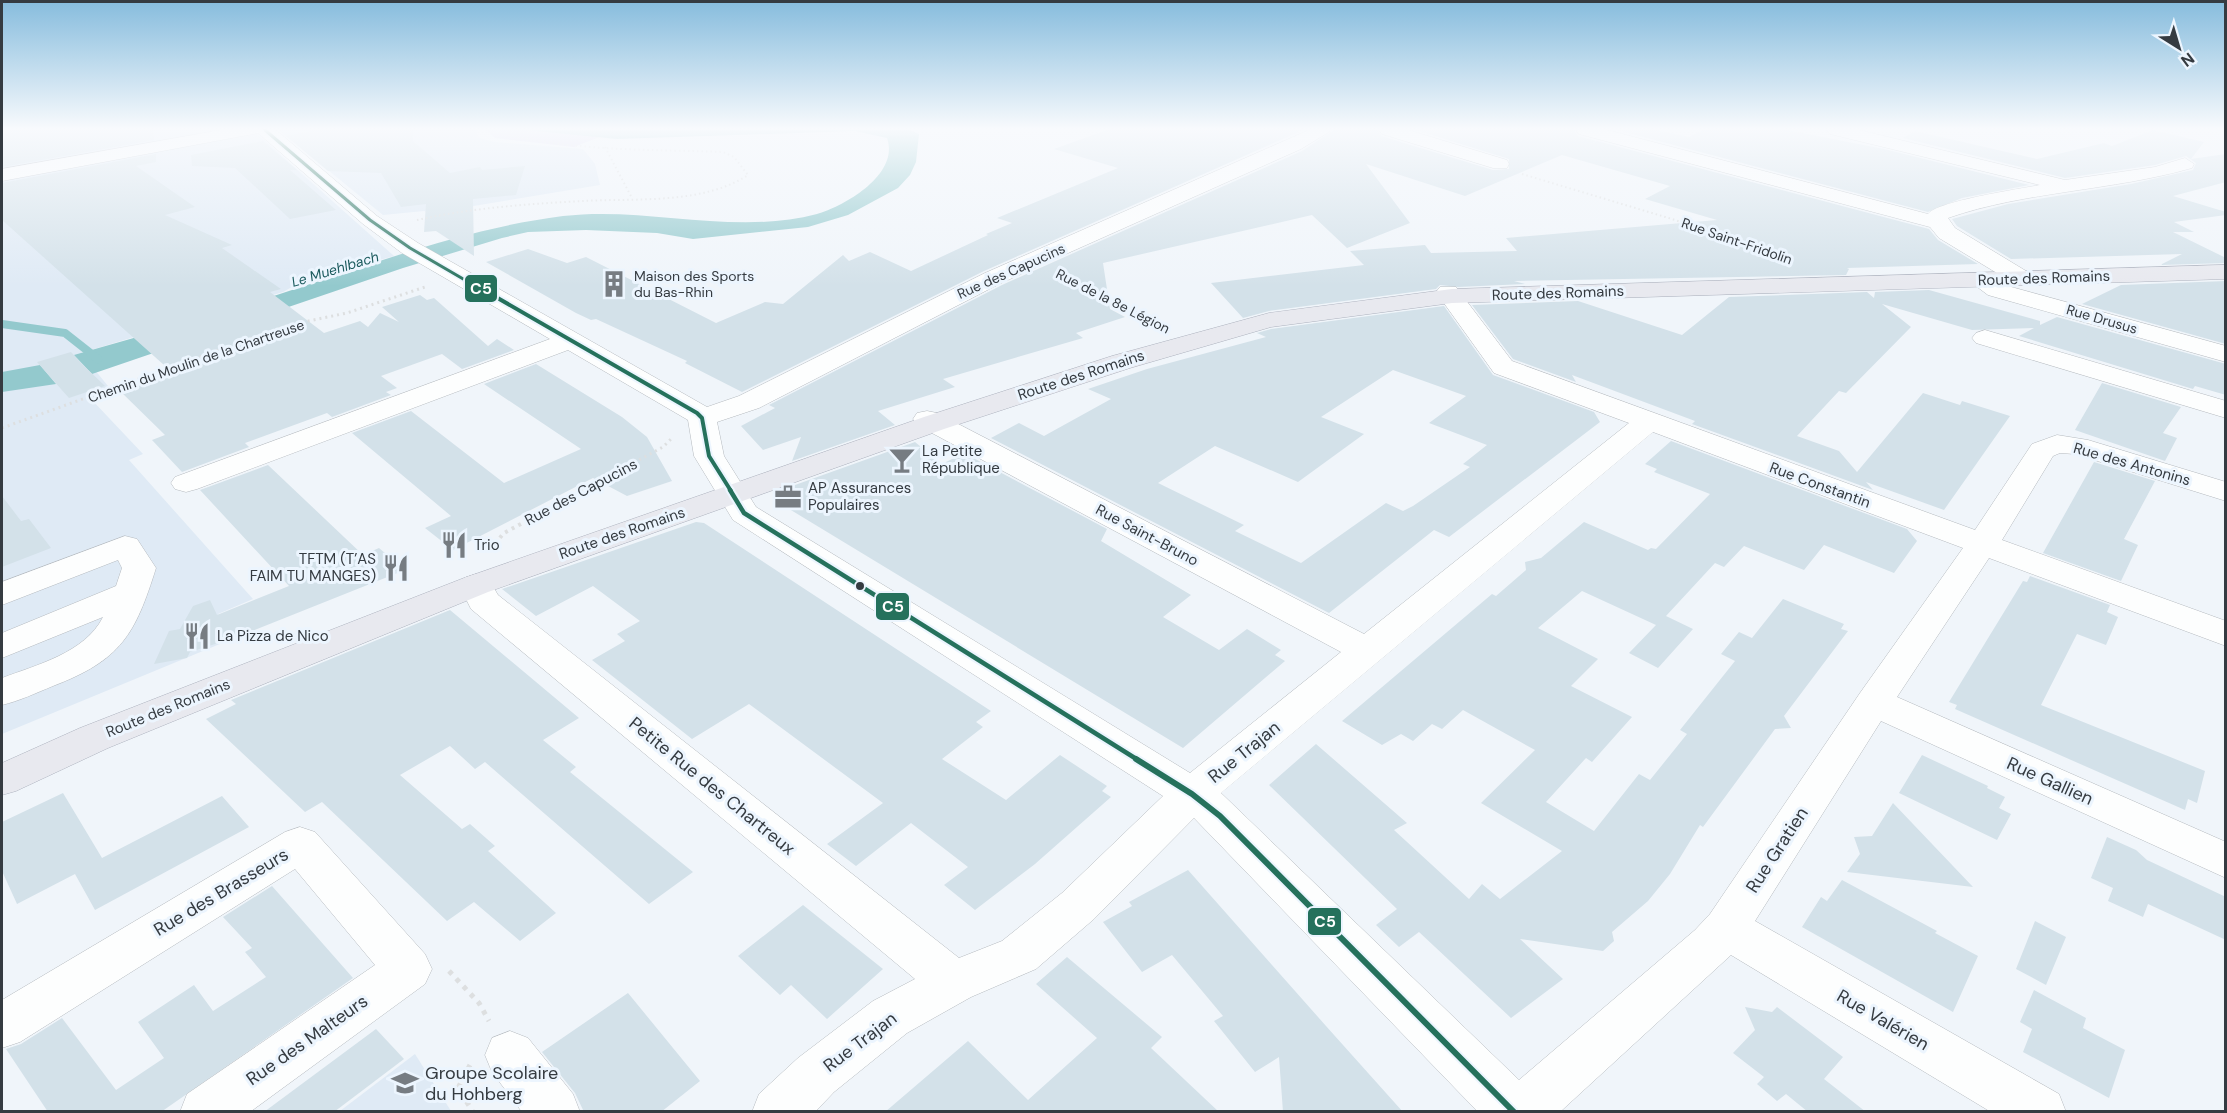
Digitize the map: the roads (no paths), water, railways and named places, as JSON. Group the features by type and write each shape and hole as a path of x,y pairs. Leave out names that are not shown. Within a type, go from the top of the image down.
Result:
{"main road":[{"name":"Route des Romains","path":"2,780 94,738 476,585 931,421 1191,342 1297,316 1450,294 2226,272"}],"street":[{"path":"326,182 381,228 410,248 568,341 694,411 710,456 731,495 744,513 1192,794 1228,824 1514,1112"},
{"name":"Rue des Capucins","path":"694,411 749,402 965,291 1213,182"},
{"path":"1782,182 1937,223 1947,233 2023,279"},
{"path":"2051,182 2066,186"},
{"path":"1937,223 1938,215 1946,211 2092,182"},
{"name":"Rue Drusus","path":"1980,280 1996,290 2226,354"},
{"name":"Rue Constantin","path":"1450,294 1503,367 2226,634"},
{"path":"1985,338 2226,410"},
{"path":"186,483 568,341"},
{"name":"Rue Saint-Bruno","path":"931,421 1368,651"},
{"name":"Rue Trajan","path":"778,1112 816,1075 890,1017 954,982 1019,955 1078,906 1192,794 1648,421"},
{"name":"Rue des Antonins","path":"1982,545 2042,450 2057,444 2078,446 2226,492"},
{"name":"Rue Gratien","path":"1521,1112 1712,944 1726,928 1874,702 1982,545"},
{"path":"2,594 125,546 139,568 125,609 100,646 73,662 2,692"},
{"name":"Petite Rue des Chartreux","path":"476,585 483,601 954,982"},
{"path":"2,646 130,593"},
{"name":"Rue Gallien","path":"1874,702 2226,861"},
{"name":"Rue des Brasseurs","path":"2,1026 300,844 408,969"},
{"name":"Rue Valérien","path":"1726,928 2040,1112"},
{"name":"Rue des Malteurs","path":"206,1112 408,969"},
{"path":"510,1055 554,1112"}],"water":[{"path":"871,182 904,182 898,188 848,215 808,227 693,239 657,233 586,230 528,232 403,268 92,374 74,355 238,307 459,237 528,221 595,214 722,222 785,220 829,210 855,196"},
{"path":"40,365 56,384 2,392 2,372"}],"waterway":[{"path":"2,324 65,333 98,359"}],"place":[{"name":"Maison des Sports du Bas-Rhin","path":"614,284"},
{"name":"La Petite République","path":"902,460"},
{"name":"AP Assurances Populaires","path":"788,497"},
{"name":"Trio","path":"454,545"},
{"name":"TFTM (T’AS FAIM TU MANGES)","path":"396,568"},
{"name":"La Pizza de Nico","path":"197,636"},
{"name":"Groupe Scolaire du Hohberg","path":"405,1083"}],"water label":[{"name":"Le Muehlbach","path":"335,269"}]}
